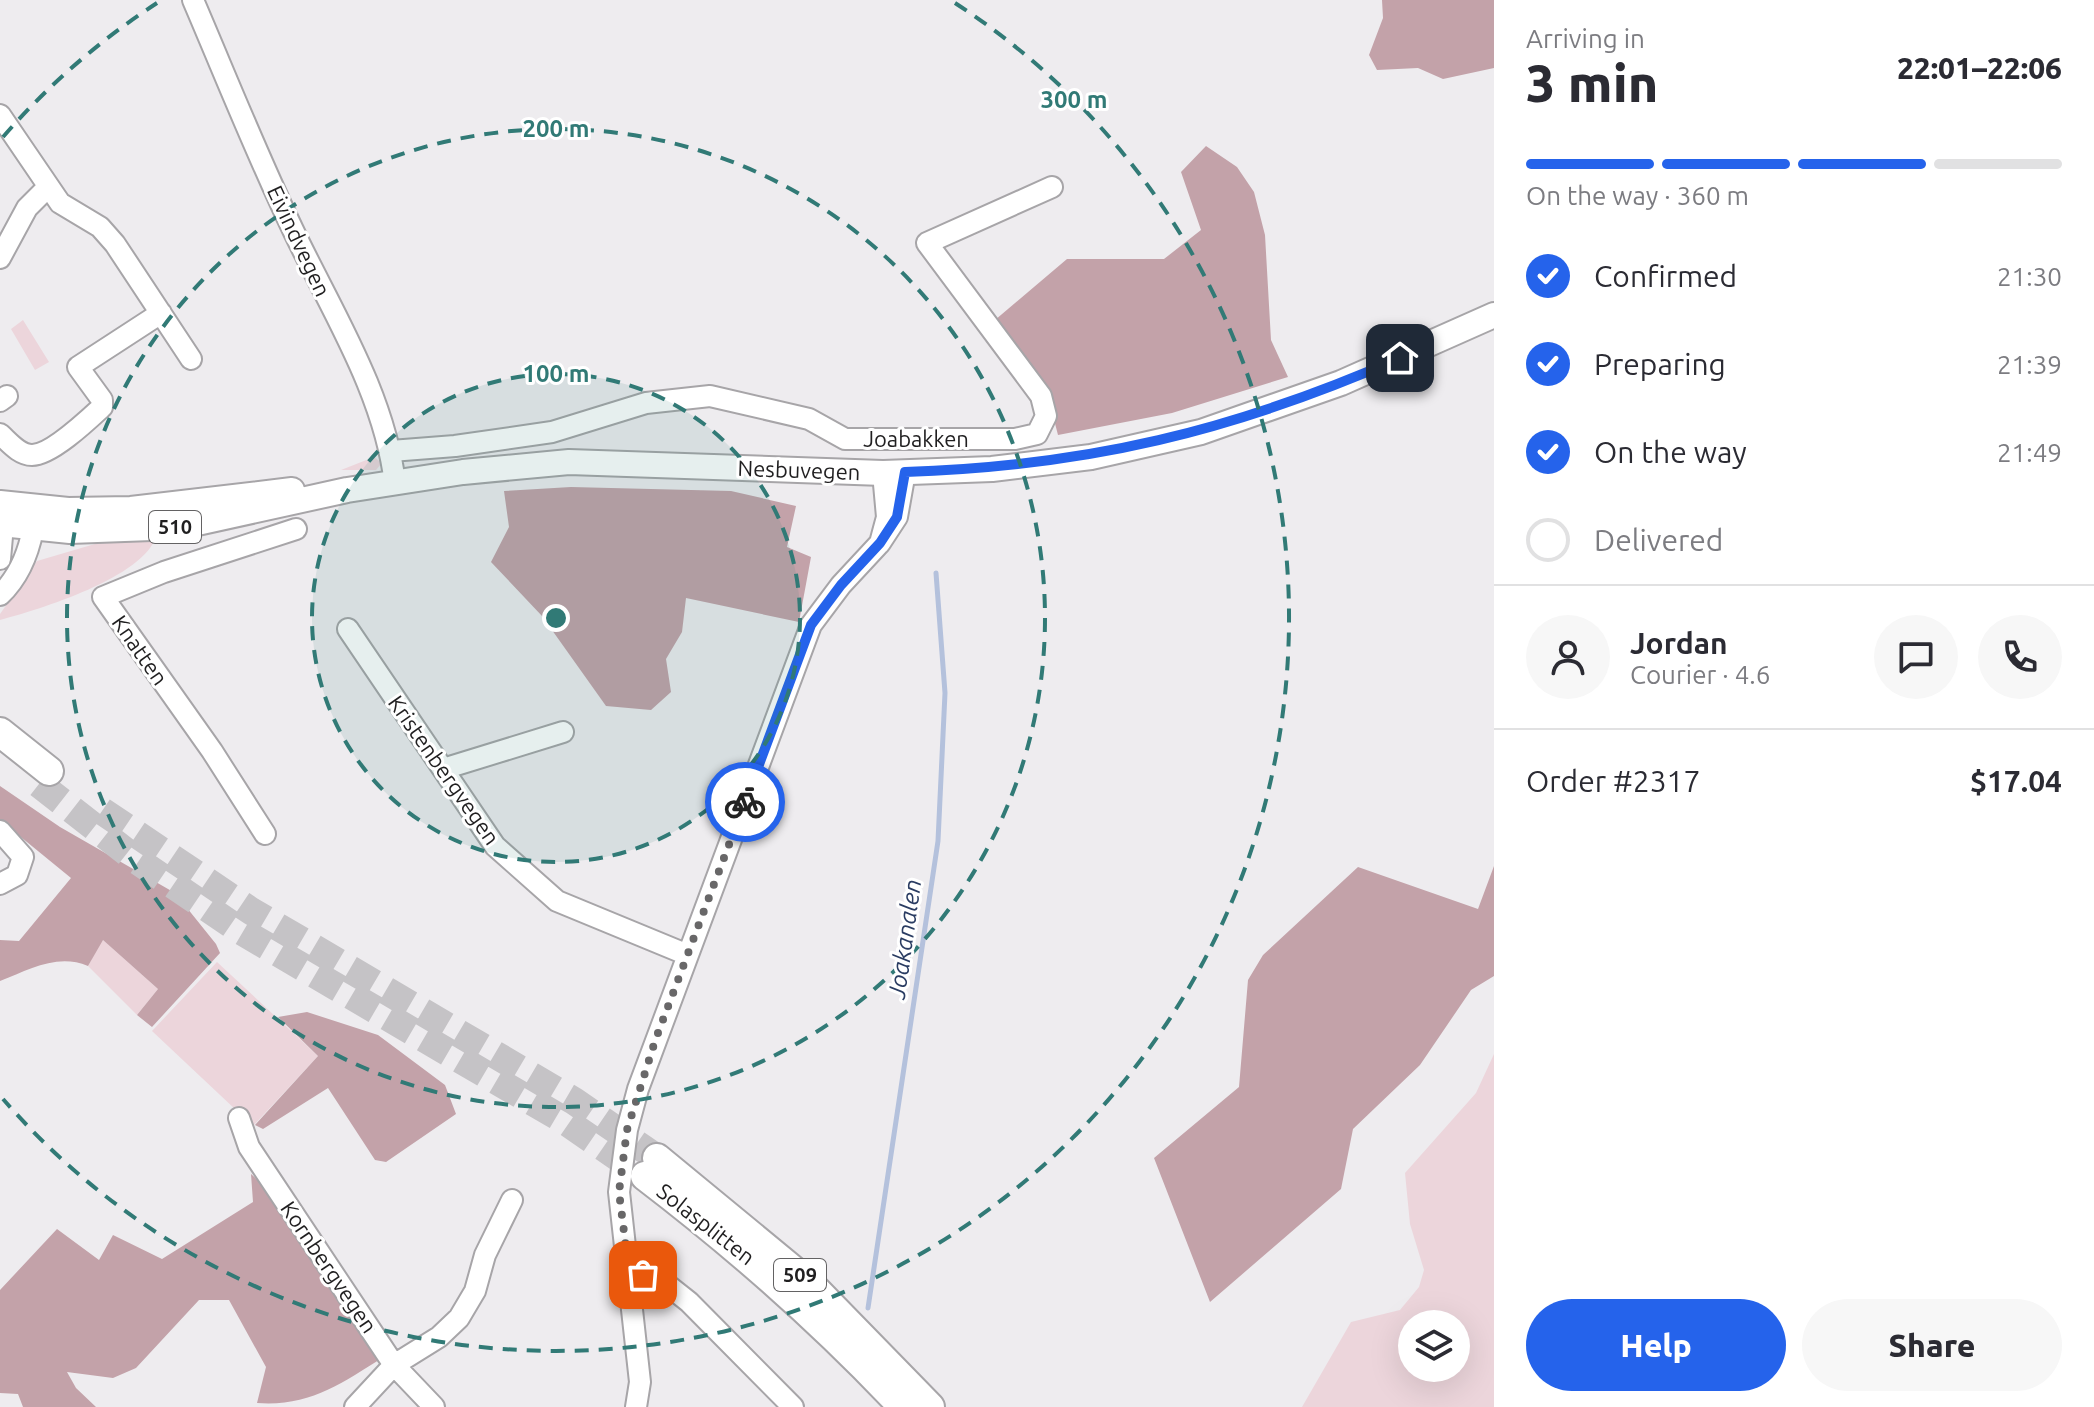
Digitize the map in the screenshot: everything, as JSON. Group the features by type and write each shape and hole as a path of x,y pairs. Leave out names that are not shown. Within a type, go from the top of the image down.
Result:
{"highway":[{"path":"0,732 44,777 0,755"},
{"name":"Solasplitten","path":"903,1407 798,1300 651,1167 811,1285 930,1407"}],"main road":[{"name":"Nesbuvegen","path":"1468,324 1494,305"},
{"name":"Nesbuvegen","path":"6,515 33,529 113,531 179,527 293,516 347,490 463,472 569,462 894,473 992,469 1091,457 1201,432 1341,383 1494,315"},
{"name":"Nesbuvegen","path":"6,515 177,507 293,516"}],"street":[{"name":"Eivindvegen","path":"193,0 291,226 365,381 391,451 395,484"},
{"path":"0,115 60,203 107,235 191,359"},
{"path":"0,258 27,208 48,187"},
{"name":"Joabakken","path":"391,451 455,446 552,432 646,403 710,396 809,419 845,439 1015,439 1037,434 1046,416 1041,396 927,243 1052,187"},
{"path":"0,434 17,450 31,455 48,451 102,407 102,400 78,367 161,313"},
{"path":"636,1407 640,1382 619,1192 627,1130 688,955 811,625 841,585 880,543 894,473"},
{"path":"0,559 6,515"},
{"name":"Knatten","path":"265,834 212,751 103,597 293,516"},
{"path":"0,595 13,583 28,552 33,529"},
{"name":"Kristenbergvegen","path":"348,629 495,846 557,901 688,955"},
{"path":"443,769 563,732"},
{"path":"0,831 23,857 17,875 0,884"},
{"name":"Kornbergvegen","path":"239,1118 249,1147 394,1365 434,1407"},
{"path":"355,1407 394,1365 439,1337 459,1318 480,1280 485,1255 512,1200"},
{"path":"629,1272 660,1279 689,1302 793,1407"}],"shaded area":[{"path":"1382,0 1494,0 1494,68 1443,79 1418,68 1377,70 1369,55 1383,18"},
{"path":"1206,146 1237,167 1254,192 1265,235 1271,340 1288,377 1172,413 1058,435 1044,381 995,320 1067,259 1164,259 1201,230 1181,172"},
{"path":"23,320 49,362 35,370 11,329"},
{"path":"374,457 382,463 376,470 341,470"},
{"path":"571,487 731,491 796,506 787,547 811,557 799,622 686,598 682,632 666,659 671,692 651,710 606,706 542,616 491,562 509,527 504,491"},
{"path":"156,536 148,551 112,578 63,600 0,620 0,614 37,561 105,541"},
{"path":"0,786 60,827 175,893 216,944 220,953 152,1027 137,1015 158,989 103,940 88,966 77,962 54,962 0,981 0,940 19,941 71,878 0,820"},
{"path":"1494,866 1494,976 1471,990 1420,1065 1353,1129 1341,1189 1210,1302 1154,1158 1239,1087 1248,980 1263,955 1358,867 1478,909"},
{"path":"102,939 158,989 137,1015 88,966"},
{"path":"217,962 318,1056 253,1126 152,1031"},
{"path":"307,1012 378,1035 445,1085 456,1114 386,1162 375,1160 328,1088 263,1129 255,1125 318,1056 278,1017"},
{"path":"1494,1054 1494,1407 1302,1407 1351,1322 1398,1310 1398,1382 1470,1382 1470,1310 1400,1310 1419,1287 1424,1270 1410,1224 1405,1173 1476,1093"},
{"path":"251,1174 285,1205 382,1358 323,1392 292,1401 257,1403 266,1367 229,1300 199,1300 136,1368 113,1378 67,1372 76,1388 96,1407 23,1407 18,1394 0,1393 0,1290 57,1229 99,1260 113,1235 162,1259 253,1202"}],"waterway":[{"name":"Joakanalen","path":"868,1308 938,841 945,693 936,573"}],"tunnel":[{"path":"39,784 138,861 241,931 562,1119 645,1176"},
{"path":"102,811 251,911 574,1101 657,1158"}],"way so far":[{"path":"643,1275 629,1272 619,1192 627,1130 655,1041 745,802"}],"route":[{"path":"745,802 811,625 841,585 880,543 897,517 905,472 992,469 1091,457 1157,443 1201,432 1341,383 1400,358"}]}
